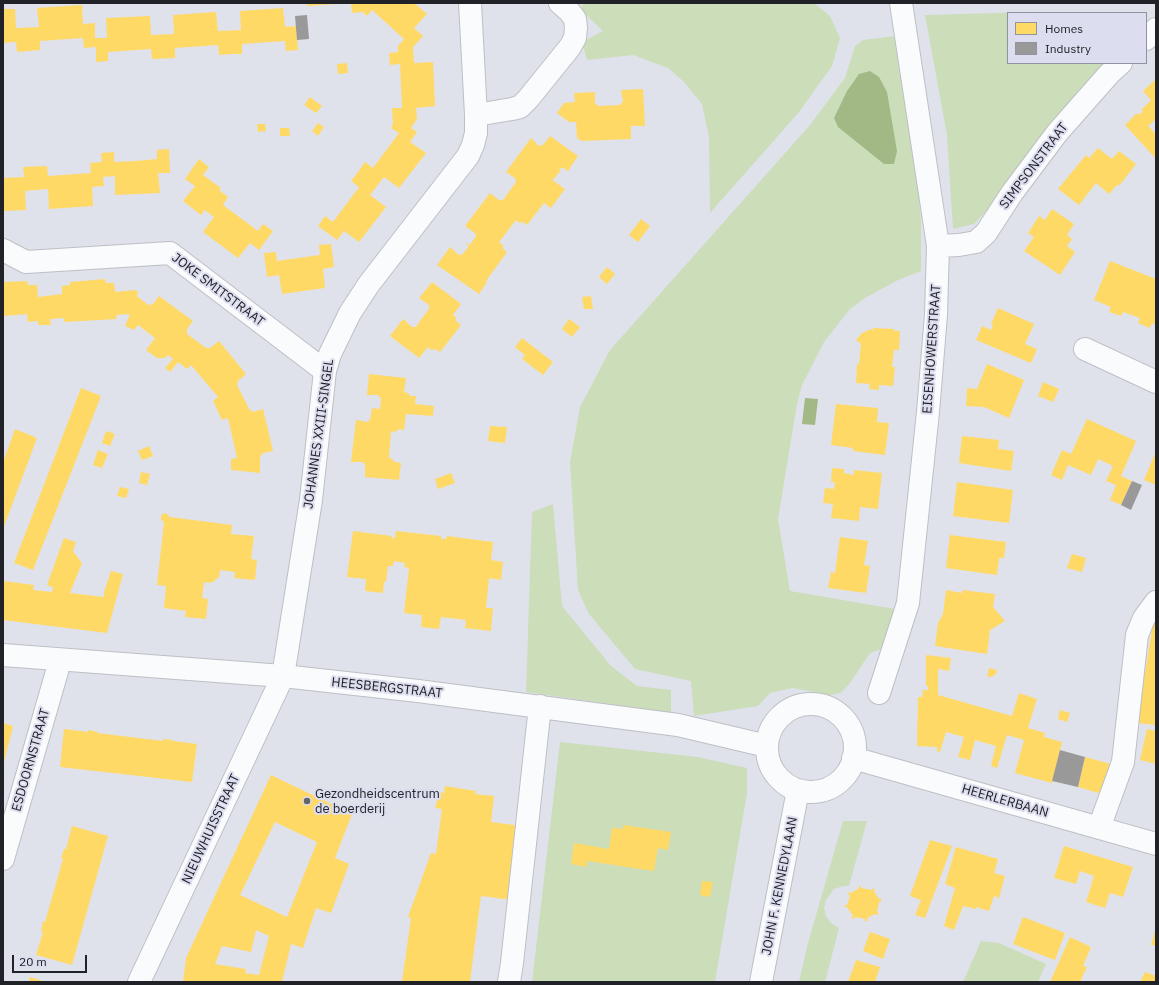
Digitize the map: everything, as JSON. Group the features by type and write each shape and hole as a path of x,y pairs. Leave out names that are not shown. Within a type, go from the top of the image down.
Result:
{"street":[{"name":"JOHANNES XXIII-SINGEL","path":"283,676 311,500 325,371 338,335 357,302 369,284 468,156 473,145 476,133 476,115 470,3"},
{"path":"476,115 520,107 528,100 570,47 575,38 575,19 560,3"},
{"name":"EISENHOWERSTRAAT","path":"879,693 908,603 936,315 938,246 901,3"},
{"path":"1147,38 1156,29"},
{"name":"SIMPSONSTRAAT","path":"938,246 960,245 976,242 986,233 1012,193 1057,133 1109,74 1120,64"},
{"name":"JOKE SMITSTRAAT","path":"3,250 26,262 170,253 325,371"},
{"path":"1085,348 1156,382"},
{"path":"1099,828 1123,762 1137,635 1144,618 1156,602"},
{"name":"HEESBERGSTRAAT","path":"3,656 283,676 540,706 678,725 767,746"},
{"name":"ESDOORNSTRAAT","path":"3,859 60,660"},
{"name":"NIEUWHUISSTRAAT","path":"139,982 283,676"},
{"path":"808,704 822,706 834,711 844,720 851,731 855,744 854,758 850,769 834,786 816,792 798,790 789,787 775,774 768,757 767,746 774,724 783,714 808,704"},
{"path":"509,982 540,706"},
{"name":"HEERLERBAAN","path":"854,758 1156,844"},
{"name":"JOHN F. KENNEDYLAAN","path":"761,982 798,790"}],"shaded area":[{"path":"583,3 814,3 830,16 840,38 832,66 799,112 710,213 709,137 702,104 684,82 668,68 633,55 587,60 582,42 603,31 581,10"},
{"path":"1007,13 1007,64 1103,64 1069,102 986,211 974,224 953,229 947,135 925,15"},
{"path":"896,36 914,142 921,220 921,271 896,281 865,298 850,309 824,342 802,385 797,404 778,519 790,591 895,609 882,649 870,653 850,683 841,693 830,695 793,688 770,693 758,706 694,716 691,681 635,669 589,614 578,590 570,462 580,407 610,350 810,125 845,78 855,46 863,40"},
{"path":"870,71 879,77 887,92 897,151 894,164 884,164 838,127 834,118 847,91 859,74"},
{"path":"805,398 818,399 815,425 802,424"},
{"path":"553,504 562,606 611,666 637,686 671,690 671,713 526,692 532,512"},
{"path":"560,742 698,757 747,768 747,793 715,982 532,982"},
{"path":"843,821 867,821 849,886 834,889 826,900 824,908 826,916 831,923 839,928 825,982 799,982 808,943"},
{"path":"981,941 999,943 1046,964 1038,982 963,982"}],"building: Homes":[{"path":"307,3 337,3 337,4 307,6"},
{"path":"351,3 414,3 427,14 414,28 423,36 413,47 414,63 433,62 435,106 416,108 417,119 411,128 417,132 410,142 426,153 399,188 384,177 370,195 386,207 359,242 344,231 337,240 318,226 325,216 333,222 359,187 351,181 365,162 373,168 399,133 391,128 393,124 392,108 402,108 400,64 390,65 389,53 398,52 398,46 404,39 372,10 367,16 363,12 352,13"},
{"path":"82,5 83,24 95,23 95,38 107,38 106,18 150,16 151,35 174,34 173,15 216,12 218,31 241,30 240,11 283,8 285,27 296,26 298,50 286,51 285,41 242,44 242,54 219,55 218,45 175,48 175,58 152,59 151,49 108,52 108,61 96,62 96,47 84,48 83,38 40,41 40,50 17,52 16,42 3,43 3,9 15,9 16,28 39,27 37,8"},
{"path":"347,63 348,73 338,74 337,64"},
{"path":"1156,79 1156,119 1148,126 1156,134 1156,159 1125,125 1137,113 1139,115 1143,111 1141,110 1151,100 1143,91"},
{"path":"643,89 645,126 631,126 631,139 582,141 577,138 576,122 569,122 557,113 564,103 575,102 574,93 595,92 595,103 598,106 620,105 623,101 621,90"},
{"path":"310,97 322,106 316,113 304,105"},
{"path":"318,123 324,127 318,136 312,131"},
{"path":"257,124 265,124 266,131 258,132"},
{"path":"280,128 289,128 290,136 280,136"},
{"path":"550,136 578,156 568,171 563,168 559,168 561,170 553,180 548,177 565,189 551,208 544,203 527,225 523,222 519,223 516,220 499,242 503,245 503,249 507,252 486,281 487,282 479,294 437,265 450,247 459,255 463,254 469,246 466,244 467,243 470,245 476,236 475,233 465,226 490,193 499,200 503,200 516,182 515,178 506,172 531,138 539,146 543,145"},
{"path":"1098,148 1112,159 1119,151 1136,164 1119,186 1118,184 1109,194 1096,183 1079,205 1058,189 1086,155 1089,158"},
{"path":"169,149 170,173 158,173 160,193 115,195 115,176 103,177 104,186 92,187 93,206 49,209 48,189 25,191 26,210 3,211 3,178 24,177 23,167 47,166 48,176 91,173 90,163 102,162 101,153 114,152 114,162 136,161 157,159 157,150"},
{"path":"199,159 209,167 203,175 221,188 219,190 228,197 223,205 258,231 263,224 273,231 259,250 250,243 238,258 203,232 214,217 205,210 201,215 183,201 195,186 185,179"},
{"path":"1052,209 1074,224 1067,235 1072,239 1067,246 1075,252 1060,275 1024,251 1034,237 1028,233 1039,216 1045,220"},
{"path":"641,219 650,226 638,242 629,235"},
{"path":"331,244 334,267 323,269 325,288 282,294 279,275 267,277 264,253 276,252 277,261 320,255 319,245"},
{"path":"1110,261 1156,279 1156,325 1152,323 1150,328 1138,323 1140,318 1123,312 1121,316 1109,312 1111,307 1094,300"},
{"path":"607,267 615,274 607,284 599,277"},
{"path":"105,279 106,283 114,283 115,292 135,290 138,292 137,296 148,305 153,304 159,296 193,321 187,329 187,334 206,348 210,348 219,341 246,374 238,381 237,385 249,409 253,412 263,409 273,451 263,453 260,457 260,473 231,470 231,459 237,458 228,418 222,420 213,401 218,397 191,365 187,369 178,362 170,372 165,368 173,359 168,355 165,358 157,358 146,350 155,338 138,325 134,330 125,326 130,314 116,315 117,319 64,322 64,318 50,319 51,325 38,325 38,321 28,322 27,314 3,316 3,282 27,281 28,285 37,285 38,297 62,294 62,286 70,285 70,282"},
{"path":"432,282 461,304 453,315 456,317 456,321 461,325 440,352 435,349 431,350 428,347 419,358 390,336 403,319 412,327 416,327 429,309 429,305 419,298"},
{"path":"591,296 593,309 584,309 582,297"},
{"path":"998,308 1034,324 1025,344 1037,349 1031,363 976,340 982,326 991,330 993,325 991,324"},
{"path":"569,319 580,327 572,337 562,329"},
{"path":"873,328 894,329 894,331 900,331 899,350 894,350 892,367 895,367 893,386 879,385 879,390 869,389 870,384 856,383 857,364 859,364 861,344 856,340 862,333 871,329 873,331"},
{"path":"522,338 553,362 543,375 522,359 525,355 515,347"},
{"path":"987,364 1024,380 1009,418 984,407 966,406 967,388 977,389"},
{"path":"369,374 406,378 404,392 408,393 410,396 416,396 415,404 434,406 433,416 406,414 404,430 399,429 395,432 391,431 389,458 395,462 401,463 399,480 365,477 365,465 363,462 351,462 356,420 367,422 370,420 372,408 380,409 381,399 378,395 367,395"},
{"path":"1043,382 1059,389 1053,402 1038,396"},
{"path":"81,388 101,396 33,570 14,563"},
{"path":"836,404 878,408 877,422 889,423 885,455 853,451 853,448 831,445"},
{"path":"1087,419 1136,441 1121,476 1132,481 1121,505 1110,500 1116,485 1106,481 1113,466 1098,459 1091,475 1068,465 1062,480 1051,475 1062,450 1071,454"},
{"path":"490,426 507,427 505,443 488,441"},
{"path":"15,429 37,438 3,529 3,463"},
{"path":"106,431 115,434 110,446 102,443"},
{"path":"962,436 999,440 998,449 1014,451 1011,471 959,463"},
{"path":"149,446 153,456 142,460 138,451"},
{"path":"98,450 108,454 102,468 93,465"},
{"path":"1156,451 1156,485 1144,480"},
{"path":"832,468 844,469 844,473 854,475 854,470 882,473 878,509 860,507 859,521 831,518 833,504 823,503 825,488 834,489 835,482 831,482"},
{"path":"141,472 150,474 147,485 139,483"},
{"path":"451,473 455,483 438,489 435,479"},
{"path":"957,482 1013,490 1009,523 953,516"},
{"path":"120,487 129,489 126,498 117,496"},
{"path":"166,513 170,517 232,525 231,534 254,536 251,559 257,560 255,580 234,578 235,572 220,570 219,577 211,583 204,582 202,598 208,599 206,619 185,617 186,611 164,608 166,586 157,585 164,522 161,520 161,517 162,514"},
{"path":"353,531 392,536 391,538 395,538 396,531 441,536 441,539 446,539 447,536 493,542 491,560 503,562 501,580 489,578 486,608 493,608 491,631 465,628 466,620 441,617 439,629 421,627 422,615 404,613 409,568 404,567 405,563 394,561 393,566 388,566 383,593 365,591 366,579 347,577"},
{"path":"950,535 1006,542 1004,558 999,558 997,575 946,568"},
{"path":"840,537 868,541 864,565 870,566 866,593 828,588 831,572 835,573"},
{"path":"64,538 76,542 73,551 82,563 70,593 104,597 104,592 111,571 123,574 107,633 3,620 3,581 34,585 33,590 52,592 53,587 47,585"},
{"path":"1072,554 1086,558 1082,572 1067,568"},
{"path":"946,590 962,593 962,590 995,594 993,607 1005,621 990,630 987,654 935,646 938,623 943,614"},
{"path":"1156,621 1156,725 1137,723 1152,630 1151,627"},
{"path":"926,655 951,658 949,671 938,669 938,695 1012,716 1019,693 1037,699 1028,728 1045,733 1044,737 1062,742 1052,783 1015,773 1024,740 1007,735 997,768 991,766 996,746 975,740 970,760 958,757 964,737 946,732 940,752 937,751 937,747 917,746 918,697 922,697 923,690 928,690 928,686 926,686"},
{"path":"989,668 997,670 996,674 991,677 987,676"},
{"path":"1060,710 1070,713 1067,722 1058,719"},
{"path":"3,723 13,726 3,766"},
{"path":"64,729 88,732 88,730 98,732 97,733 163,741 163,739 173,740 197,744 192,782 60,767"},
{"path":"1147,729 1156,731 1156,764 1140,760"},
{"path":"1085,757 1111,764 1102,794 1078,787"},
{"path":"271,775 352,814 335,858 349,864 331,913 316,908 303,948 291,944 282,982 183,982 186,958","holes":["275,822 317,842 287,917 240,895","256,930 269,936 259,975 245,973 246,969 215,964 222,946 251,952"]},
{"path":"445,786 476,791 475,794 494,796 491,822 522,826 512,900 481,896 470,982 402,982 411,918 408,917 431,853 436,854 442,809 435,808 440,792 444,793"},
{"path":"623,825 671,832 668,850 658,848 654,871 587,861 586,867 571,864 574,843 609,849 612,828 623,829"},
{"path":"72,826 108,836 72,965 36,955 43,932 41,931 43,921 45,922 63,859 61,858 64,849 66,849"},
{"path":"930,840 952,846 925,918 915,915 921,900 910,896"},
{"path":"1064,846 1133,867 1123,897 1110,893 1105,908 1086,902 1094,876 1080,871 1076,884 1054,878"},
{"path":"956,847 998,859 994,873 1005,876 999,898 994,896 989,911 976,907 976,909 963,906 954,930 944,926 955,888 945,884"},
{"path":"702,881 713,882 710,897 700,895"},
{"path":"859,886 861,886 861,888 872,890 873,888 879,899 881,899 877,912 879,913 867,918 868,921 855,917 854,919 851,918 853,916 847,907 845,908 850,896 848,894 849,892 851,893 859,888"},
{"path":"1023,917 1065,933 1055,960 1013,944"},
{"path":"1156,926 1156,946 1151,945"},
{"path":"870,932 890,939 883,959 863,951"},
{"path":"1070,937 1091,947 1083,966 1087,967 1080,982 1050,982"},
{"path":"856,960 880,967 875,982 848,982"},
{"path":"1145,972 1156,976 1156,982 1140,982"},
{"path":"30,977 46,982 29,982"}],"building: Industry":[{"path":"307,15 309,39 297,40 295,16"},
{"path":"1132,481 1142,485 1131,510 1121,505"},
{"path":"1060,750 1085,757 1078,787 1052,781"}],"place":[{"name":"Gezondheidscentrum de boerderij","path":"307,801"}]}
